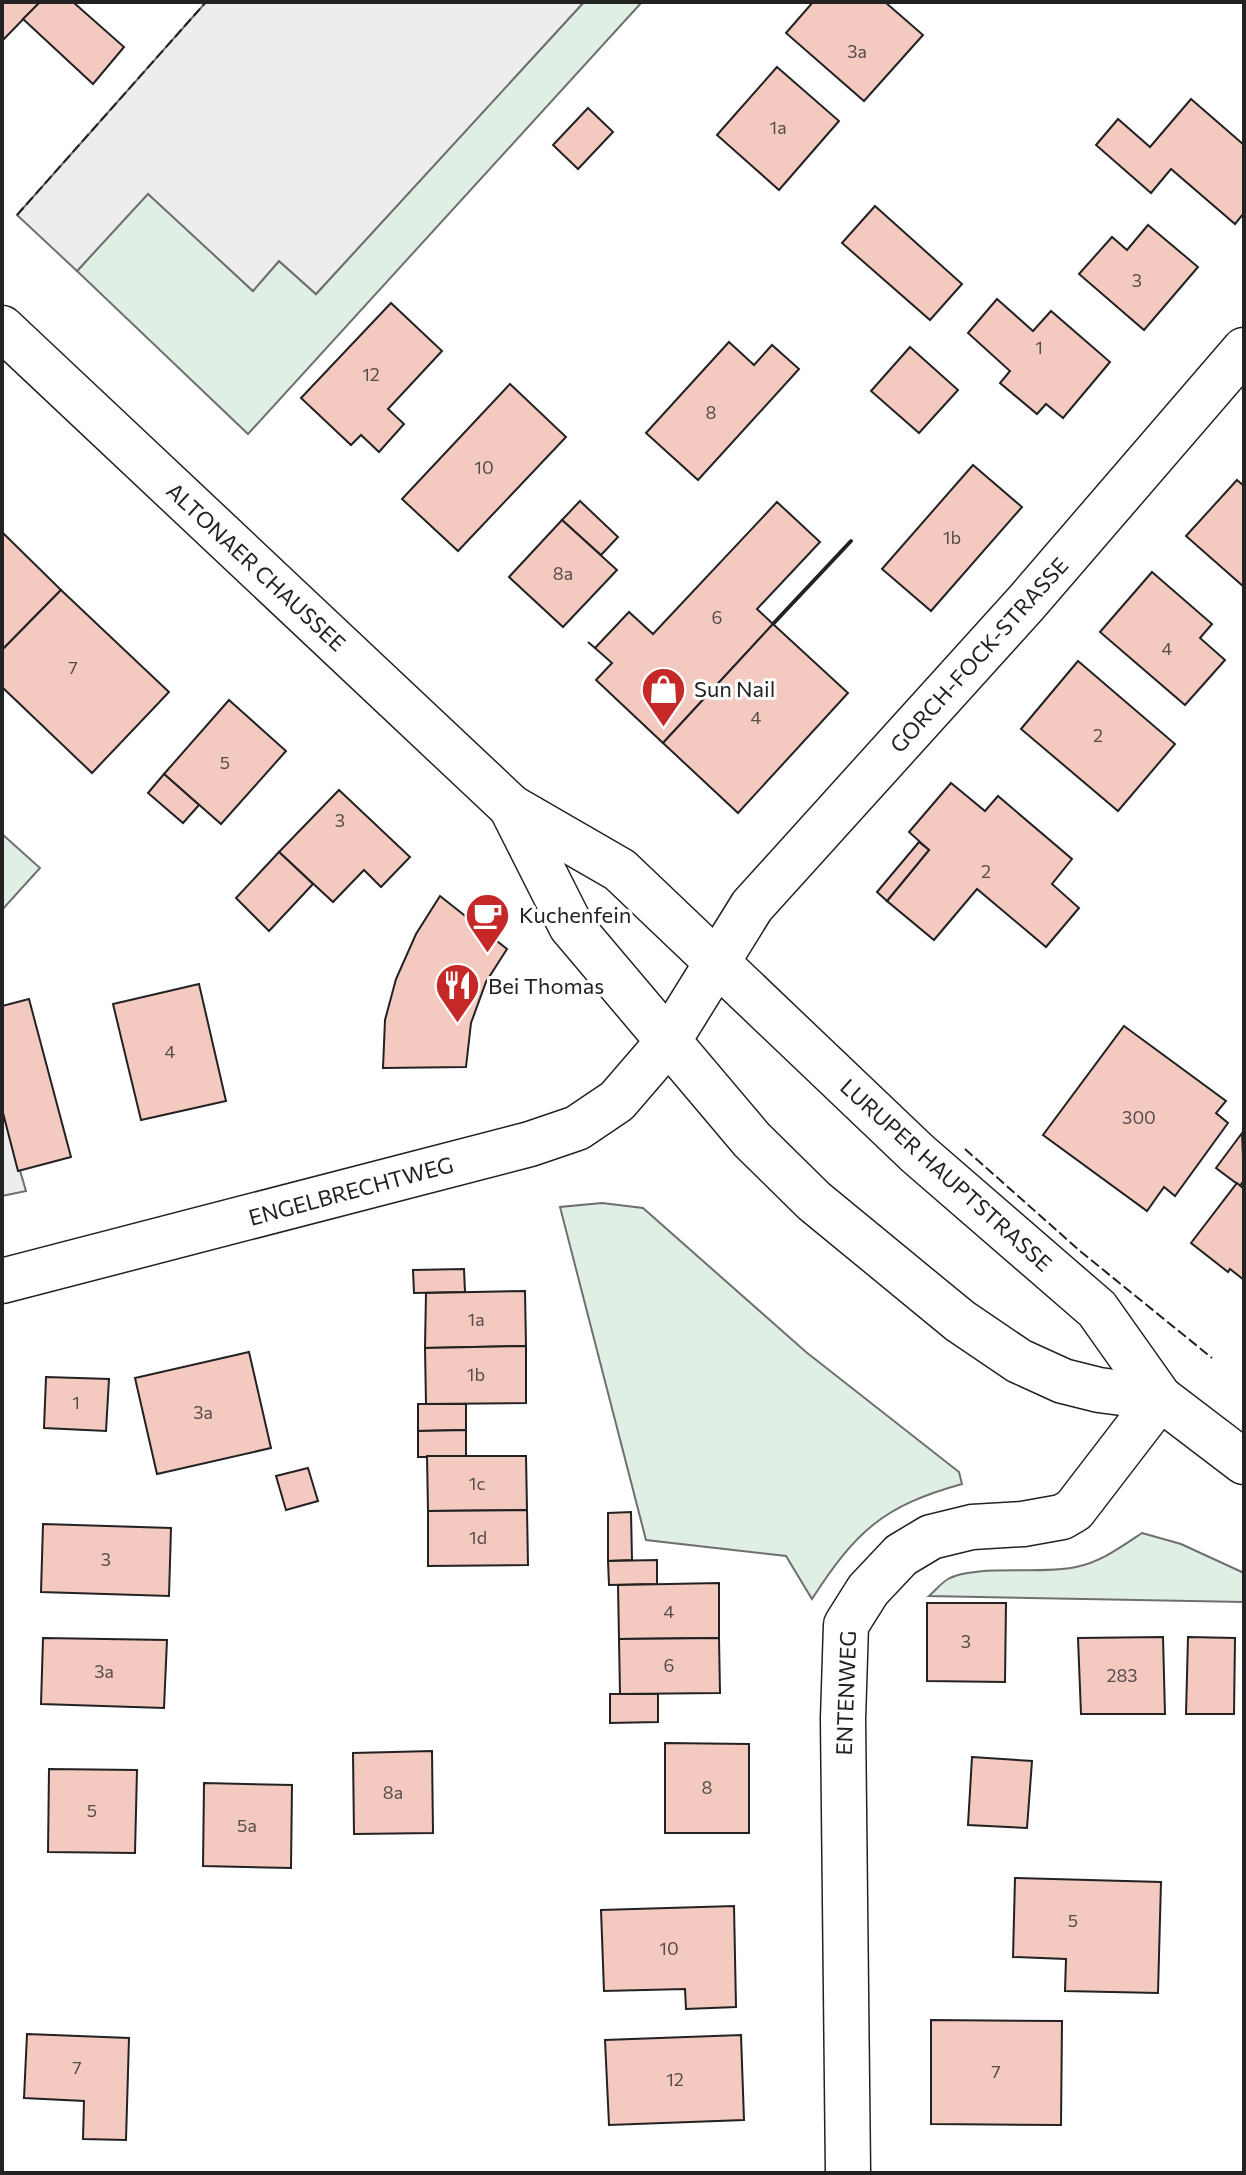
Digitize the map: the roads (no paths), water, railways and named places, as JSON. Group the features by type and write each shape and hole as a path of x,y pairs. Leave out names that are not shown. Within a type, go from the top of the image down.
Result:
{"main road":[{"name":"ALTONAER CHAUSSEE","path":"2,328 511,807 620,870 718,964"},
{"name":"GORCH-FOCK-STRASSE","path":"667,1043 752,906 1027,602 1244,350"},
{"name":"ALTONAER CHAUSSEE","path":"511,807 571,926 667,1043"},
{"name":"LURUPER HAUPTSTRASSE","path":"718,964 918,1154 1097,1309 1160,1398 1244,1462"},
{"name":"LURUPER HAUPTSTRASSE","path":"667,1043 752,1140 814,1201 960,1321 1043,1374 1099,1390 1160,1398"},
{"name":"ENGELBRECHTWEG","path":"2,1281 530,1144 577,1128 617,1101 667,1043"},
{"name":"ENTENWEG","path":"848,2173 843,1719 846,1625 868,1590 901,1555 931,1537 972,1527 1023,1524 1062,1517 1074,1510 1160,1398"}],"place":[{"name":"Sun Nail","path":"663,728"},
{"name":"Kuchenfein","path":"488,954"},
{"name":"Bei Thomas","path":"457,1025"}]}
